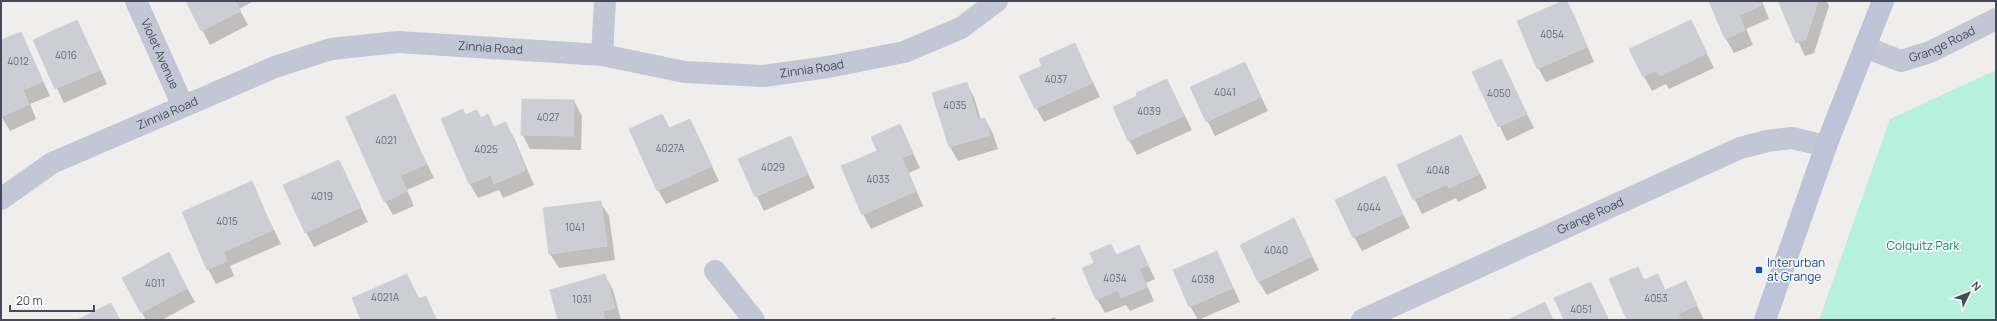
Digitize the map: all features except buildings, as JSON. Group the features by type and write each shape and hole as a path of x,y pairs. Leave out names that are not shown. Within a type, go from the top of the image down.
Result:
{"main road":[{"path":"1765,320 1826,146 1883,1"}],"street":[{"name":"Violet Avenue","path":"136,1 183,106"},
{"path":"602,55 605,1"},
{"name":"Zinnia Road","path":"1,199 52,163 275,67 331,49 398,42 602,55 685,72 764,76 828,67 904,52 961,28 997,1"},
{"name":"Grange Road","path":"1865,47 1901,61 1930,52 1996,19"},
{"name":"Grange Road","path":"1362,320 1740,148 1767,141 1792,138 1826,146"},
{"path":"715,271 754,320"}],"green space":[{"name":"Colquitz Park","path":"1996,70 1996,320 1819,320 1890,119"}],"place":[{"name":"Interurban at Grange","path":"1759,270"}]}
